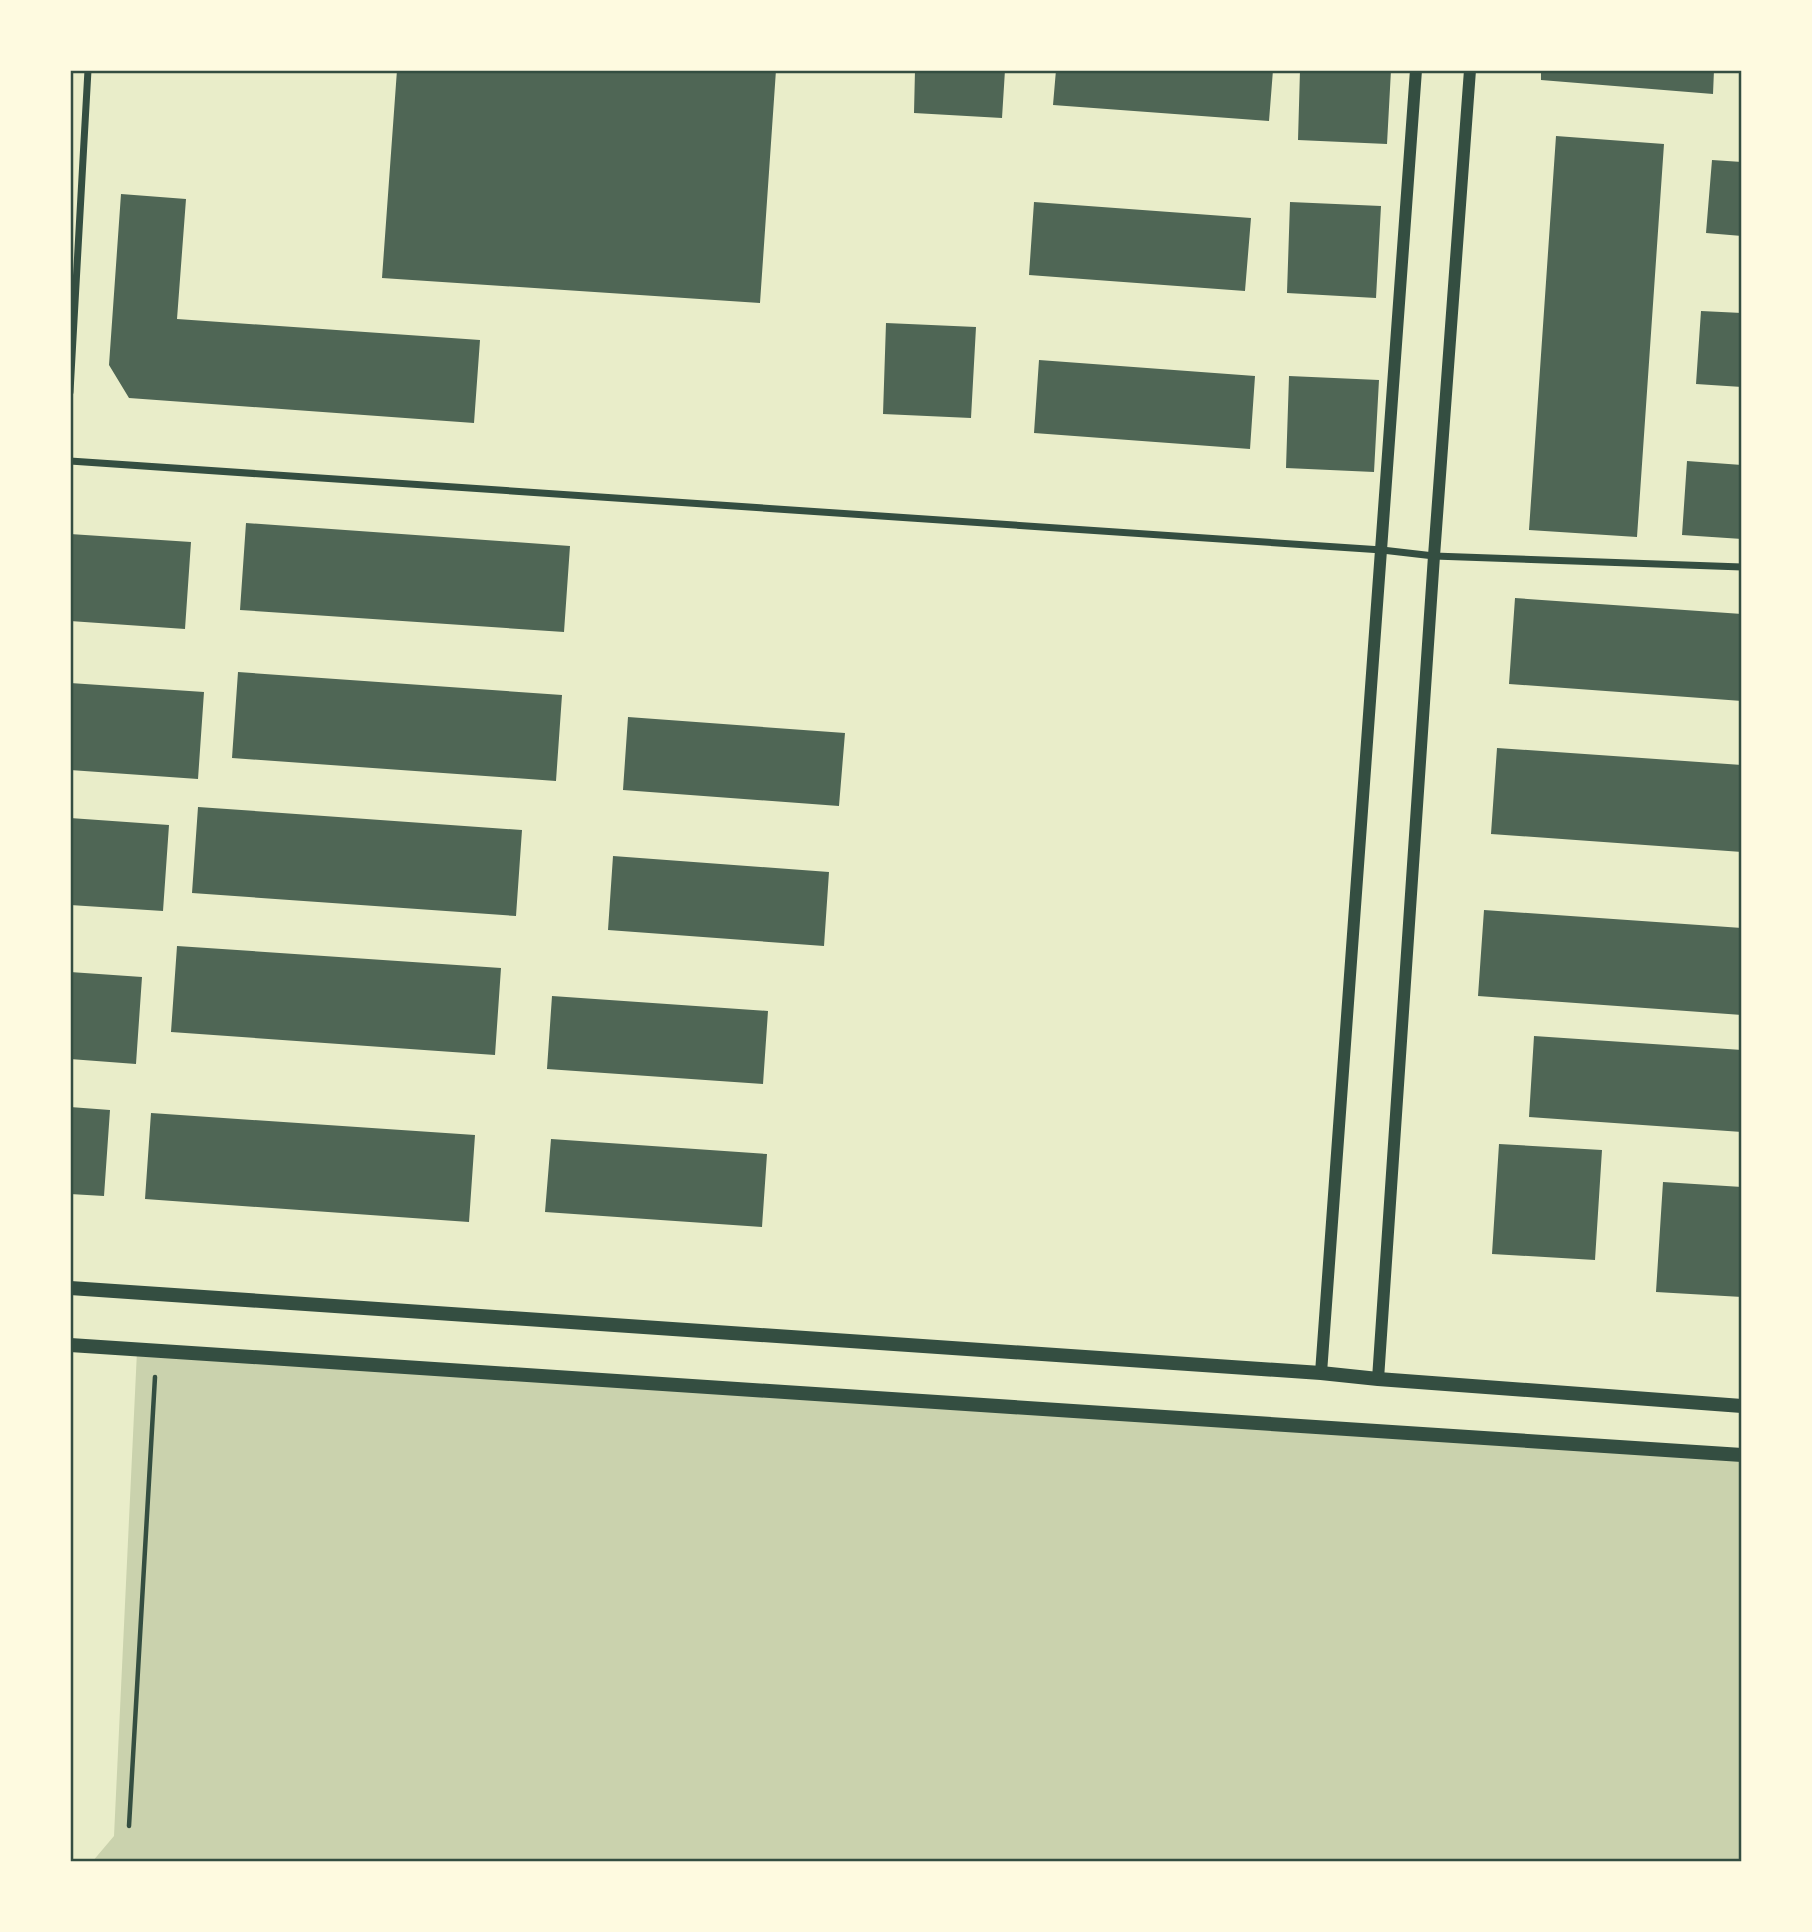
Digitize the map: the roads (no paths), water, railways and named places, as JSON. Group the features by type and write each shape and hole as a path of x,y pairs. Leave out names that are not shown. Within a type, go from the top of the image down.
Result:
{"main road":[{"path":"70,1288 1321,1373 1742,1406"},
{"path":"70,1345 1742,1455"}],"street":[{"path":"70,392 88,70"},
{"path":"1321,1373 1416,70"},
{"path":"1378,1379 1470,70"},
{"path":"70,461 1382,550 1434,556 1742,567"}]}
